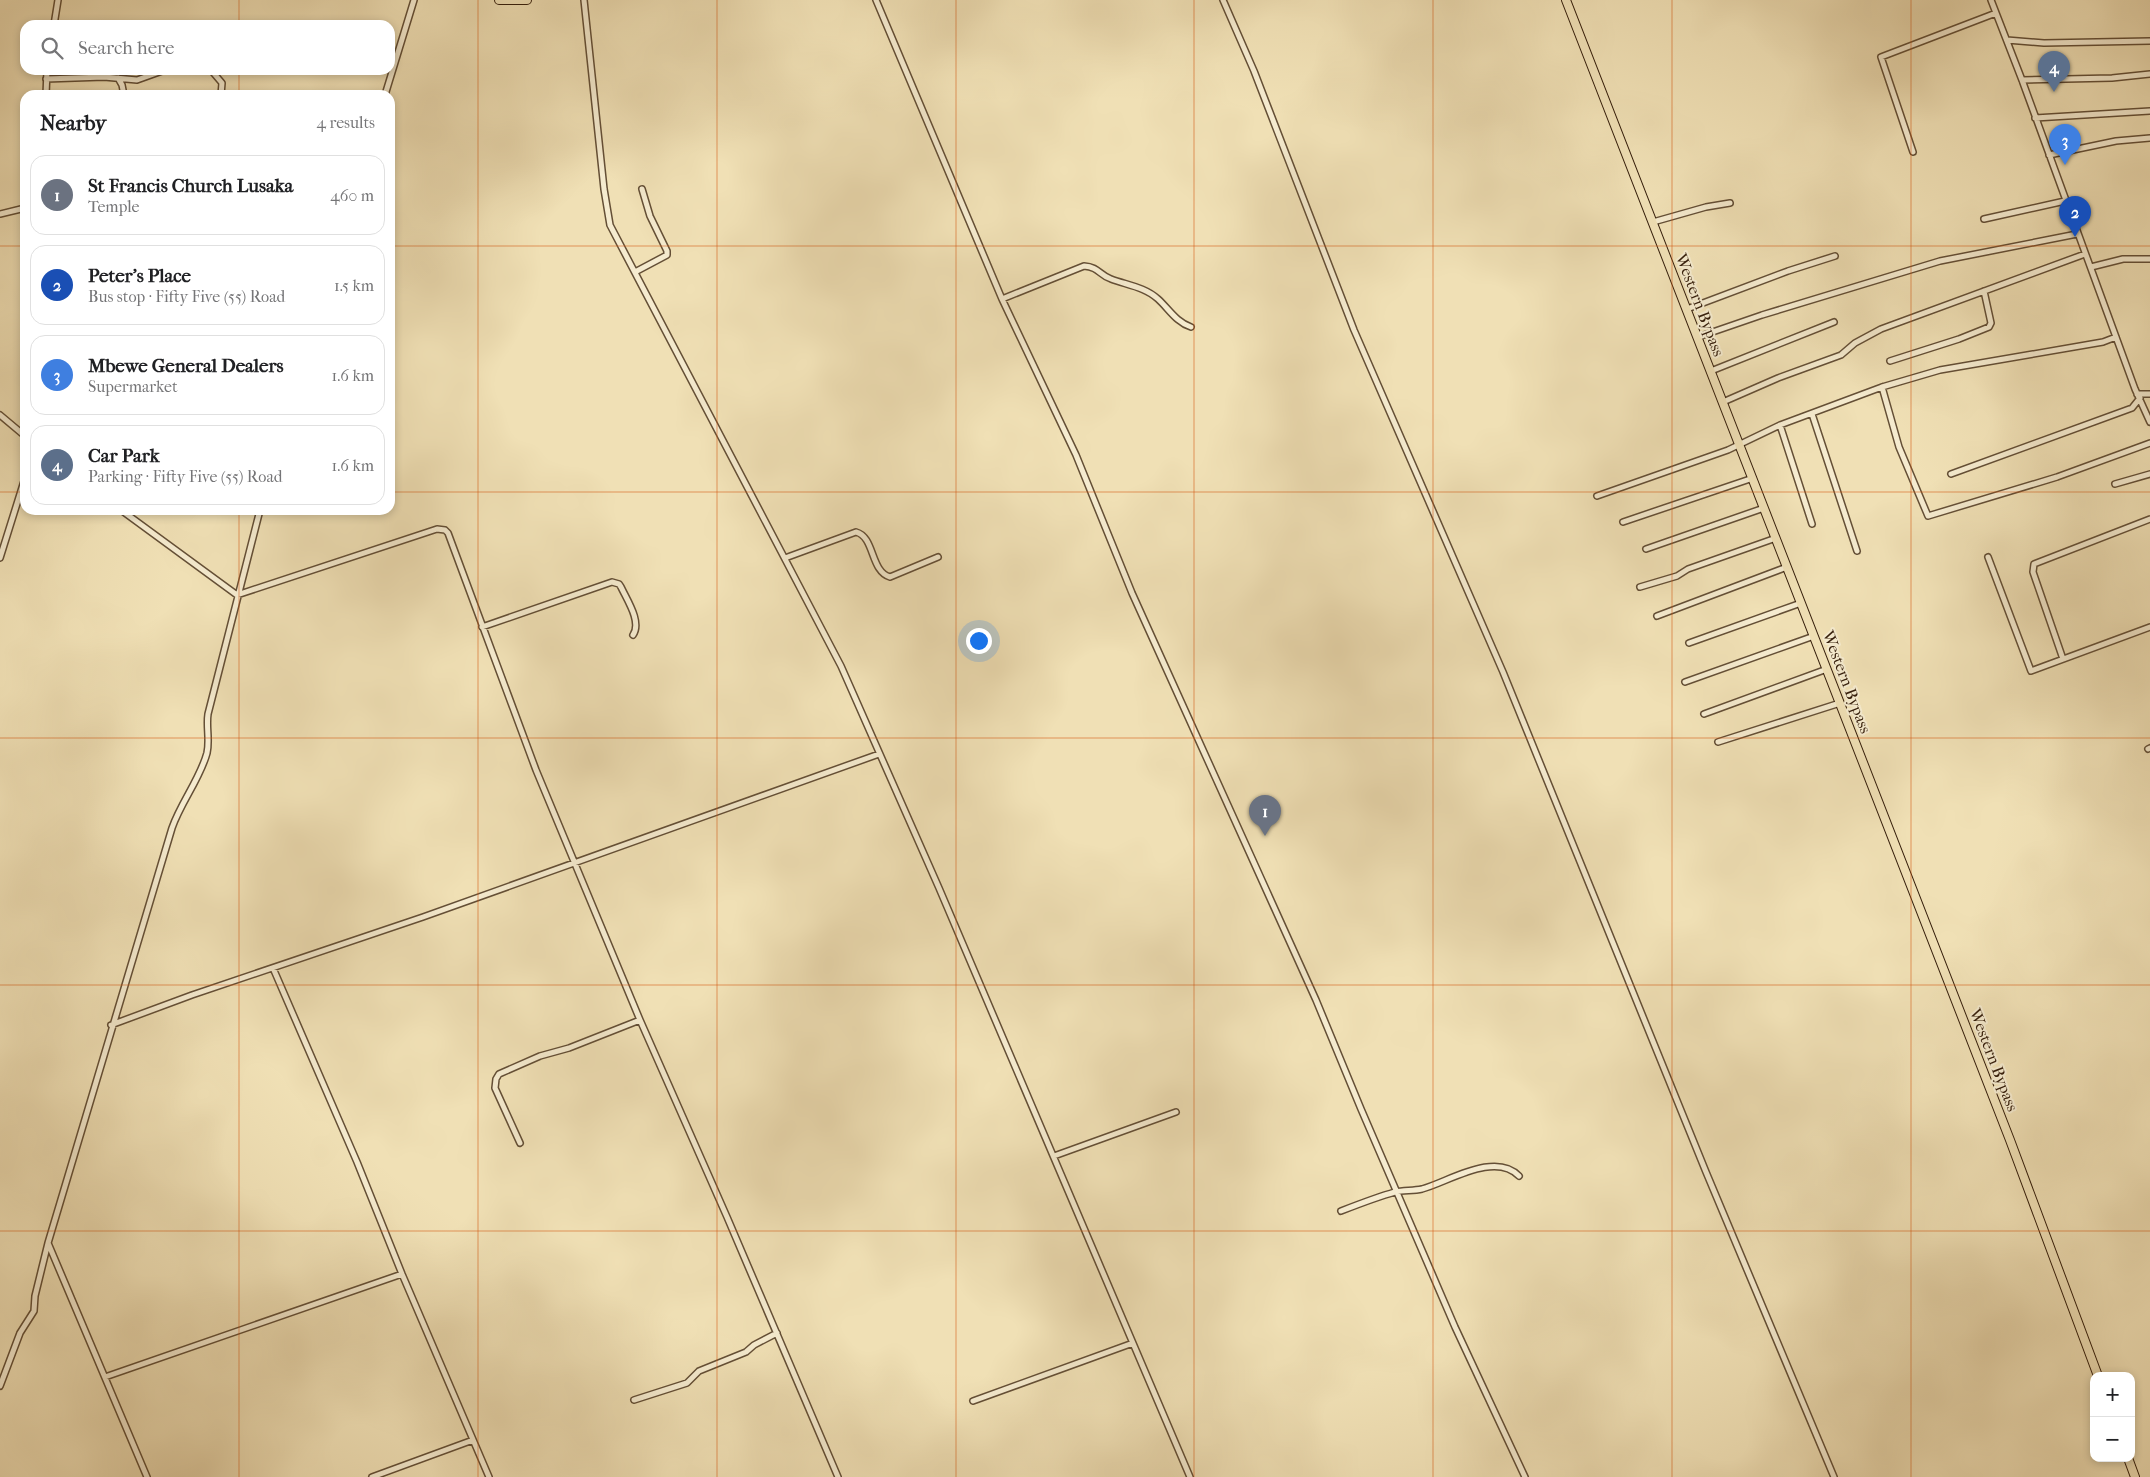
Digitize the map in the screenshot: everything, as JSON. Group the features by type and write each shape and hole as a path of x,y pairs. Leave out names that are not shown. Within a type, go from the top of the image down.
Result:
{"main road":[{"path":"499,0 527,0"},
{"name":"Western Bypass","path":"1566,0 2010,1140 2097,1372"},
{"path":"2129,1462 2135,1477"}],"street":[{"path":"55,20 58,0"},
{"path":"395,62 414,0"},
{"path":"584,0 610,225 841,666 939,888 1190,1477"},
{"path":"876,0 1002,299 1076,455 1132,593 1316,1000 1457,1330 1524,1477"},
{"path":"1223,0 1254,71 1354,330 1502,672 1706,1172 1834,1477"},
{"path":"1991,0 2138,396 2150,422"},
{"path":"1913,152 1881,58 1996,13"},
{"path":"2007,40 2044,42 2150,41"},
{"path":"2022,80 2112,78 2150,74"},
{"path":"46,75 46,90"},
{"path":"46,79 142,79 152,75"},
{"path":"215,75 222,83 221,90"},
{"path":"387,90 391,75"},
{"path":"118,78 123,90"},
{"path":"2035,118 2150,111"},
{"path":"2049,155 2116,141 2150,138"},
{"path":"635,272 667,255 667,251 650,216 642,189"},
{"path":"1984,219 2065,201"},
{"path":"1653,222 1706,207 1730,203"},
{"path":"0,214 20,209"},
{"path":"1698,337 1762,315 1940,261 2077,234"},
{"path":"1723,402 1787,374 1841,354 1855,343 1881,329 2085,254"},
{"path":"1687,309 1788,271 1835,256"},
{"path":"2091,267 2123,259 2150,259"},
{"path":"1002,299 1084,266 1094,267 1111,279 1131,284 1151,293 1184,324 1191,327"},
{"path":"1890,361 1959,339 1989,327 1991,323 1984,291"},
{"path":"1711,371 1834,322"},
{"path":"1597,496 1740,445 1780,425 1882,387 1940,370 2103,342 2116,337"},
{"path":"1882,387 1899,447 1928,516 2057,477 2150,443"},
{"path":"2138,396 2150,394"},
{"path":"1951,474 2132,408 2138,396"},
{"path":"1812,414 1856,551"},
{"path":"0,415 20,432"},
{"path":"1780,425 1812,524"},
{"path":"2115,484 2150,474"},
{"path":"1623,522 1752,478"},
{"path":"0,558 20,494"},
{"path":"1646,549 1764,508"},
{"path":"129,515 237,595"},
{"path":"0,1386 20,1333 34,1311 35,1296 48,1243 172,828 178,812 205,761 209,739 208,714 259,515"},
{"path":"2063,659 2033,572 2034,564 2150,519"},
{"path":"237,595 442,528 448,533 525,745 640,1020 838,1477"},
{"path":"785,558 856,532 864,536 880,571 885,576 890,577 938,557"},
{"path":"1640,587 1677,576 1688,569 1776,538"},
{"path":"1988,556 2030,670 2150,628"},
{"path":"1657,616 1787,568"},
{"path":"482,627 616,582 621,587 637,624 633,635"},
{"path":"1689,643 1801,603"},
{"path":"1685,682 1814,636"},
{"path":"1704,714 1827,669"},
{"path":"1718,742 1840,703"},
{"path":"112,1025 192,995 575,863 879,754"},
{"path":"274,968 489,1477"},
{"path":"520,1143 495,1088 496,1079 499,1074 533,1059 569,1048 640,1020"},
{"path":"1054,1156 1176,1112"},
{"path":"1341,1211 1397,1191 1422,1189 1467,1171 1485,1168 1508,1168 1519,1176"},
{"path":"48,1243 147,1477"},
{"path":"105,1377 402,1274"},
{"path":"634,1400 686,1383 699,1371 746,1352 754,1345 777,1333"},
{"path":"973,1401 1133,1343"},
{"path":"372,1477 473,1440"}],"place":[{"name":"Car Park","path":"2054,92"},
{"name":"Mbewe General Dealers","path":"2065,165"},
{"name":"Peter's Place","path":"2075,237"},
{"name":"St Francis Church Lusaka","path":"1265,836"}]}
